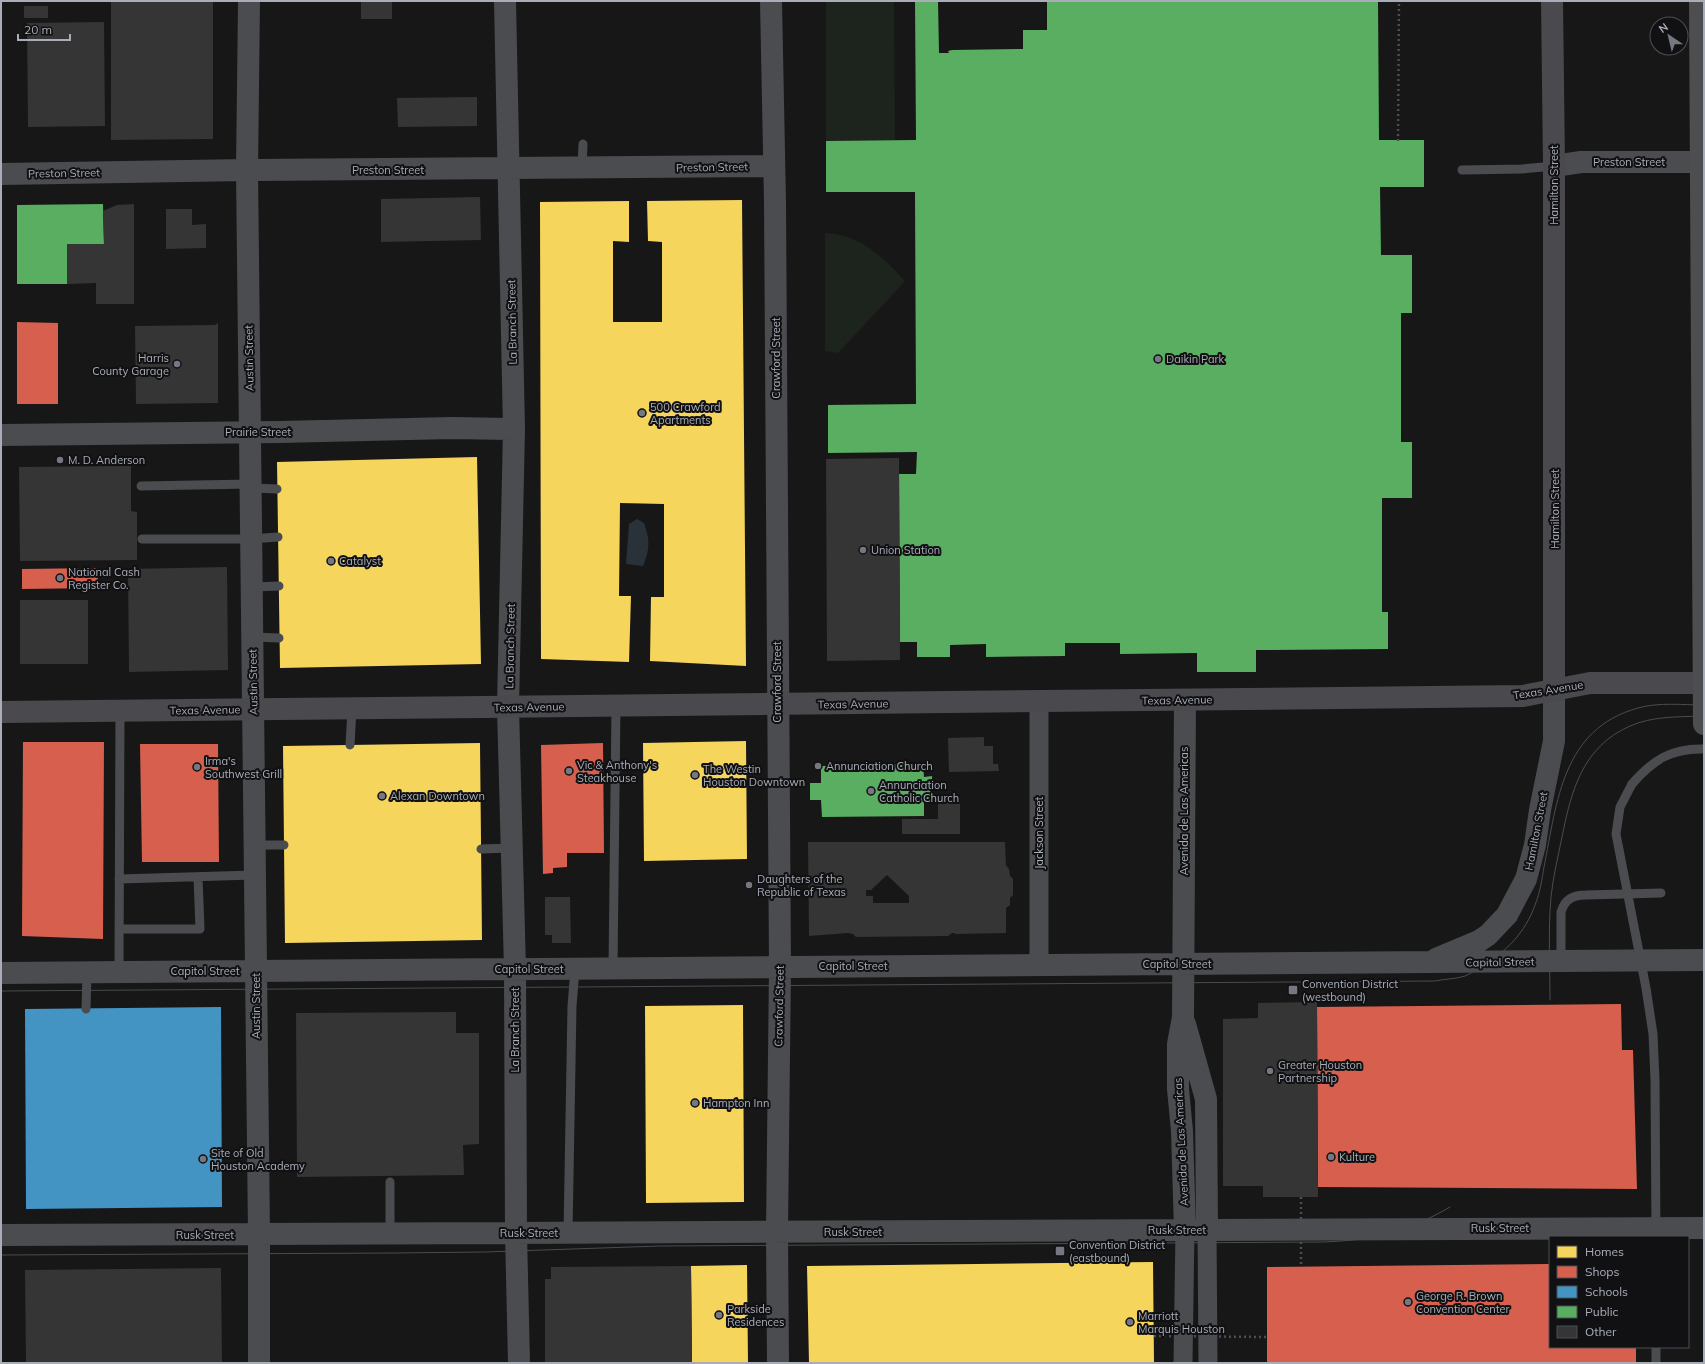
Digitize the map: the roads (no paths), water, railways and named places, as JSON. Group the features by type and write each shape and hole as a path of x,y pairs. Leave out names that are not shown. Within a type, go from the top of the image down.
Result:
{"highway":[{"path":"1700,1 1704,724"}],"main road":[{"name":"Hamilton Street","path":"1552,1 1554,166 1554,691"},
{"name":"Texas Avenue","path":"1,712 1523,696 1590,683 1704,683"}],"street":[{"name":"Austin Street","path":"249,1 247,170 259,1234 259,1363"},
{"name":"La Branch Street","path":"506,1 514,429 508,707 515,969 516,1233 519,1363"},
{"name":"Crawford Street","path":"771,1 774,166 780,967 777,1232 778,1363"},
{"name":"Preston Street","path":"1554,166 1581,162 1704,162"},
{"name":"Preston Street","path":"1,174 247,170 774,166"},
{"name":"Prairie Street","path":"1,435 452,428 514,429"},
{"name":"Hamilton Street","path":"1428,962 1479,941 1488,935 1507,914 1526,879 1535,845 1540,810 1554,741 1554,691"},
{"name":"Avenida de Las Americas","path":"1183,1363 1185,1230 1182,1131 1178,1089 1178,1044 1183,1018 1185,700"},
{"name":"Jackson Street","path":"1039,702 1039,965"},
{"name":"Capitol Street","path":"1,973 1428,962 1487,963 1704,960"},
{"name":"Avenida de Las Americas","path":"1183,1018 1206,1098 1208,1363"},
{"name":"Rusk Street","path":"1,1236 1704,1228"}],"lane":[{"path":"582,168 583,144"},
{"path":"1462,170 1522,170 1554,166"},
{"path":"142,486 251,486 277,489"},
{"path":"142,539 252,539 278,537"},
{"path":"252,587 279,586"},
{"path":"252,637 280,638"},
{"path":"613,968 616,706"},
{"path":"350,745 352,709"},
{"path":"119,972 120,711"},
{"path":"1656,1236 1655,1080 1653,1034 1646,988 1616,834 1620,807 1632,784 1651,766 1669,754 1689,749 1704,749"},
{"path":"255,845 284,845"},
{"path":"481,849 512,848"},
{"path":"119,879 254,875"},
{"path":"119,929 200,929 198,877"},
{"path":"1561,961 1561,912 1568,899 1576,895 1661,893"},
{"path":"568,1233 572,1001 575,969"},
{"path":"86,1008 87,972"},
{"path":"390,1182 390,1234"},
{"path":"1656,1348 1656,1363"}],"tram line":[{"path":"1,991 1435,981 1458,978 1471,973 1499,955 1514,941 1531,915 1540,891 1553,818 1559,794 1567,771 1578,750 1593,733 1613,718 1638,708 1662,704 1704,705"},
{"path":"1550,1000 1549,948 1552,890 1566,820 1581,772 1600,746 1614,735 1630,726 1648,720 1704,716"},
{"path":"1,1255 485,1252 660,1246 1323,1242 1358,1239 1389,1234 1434,1216 1450,1207"}],"place":[{"name":"Daikin Park","path":"1158,359"},
{"name":"Harris County Garage","path":"177,364"},
{"name":"500 Crawford Apartments","path":"642,413"},
{"name":"M. D. Anderson","path":"60,460"},
{"name":"Union Station","path":"863,550"},
{"name":"Catalyst","path":"331,561"},
{"name":"National Cash Register Co.","path":"60,578"},
{"name":"Annunciation Church","path":"818,766"},
{"name":"Irma's Southwest Grill","path":"197,767"},
{"name":"Vic & Anthony's Steakhouse","path":"569,771"},
{"name":"The Westin Houston Downtown","path":"695,775"},
{"name":"Annunciation Catholic Church","path":"871,791"},
{"name":"Alexan Downtown","path":"382,796"},
{"name":"Daughters of the Republic of Texas","path":"749,885"},
{"name":"Convention District (westbound)","path":"1293,990"},
{"name":"Greater Houston Partnership","path":"1270,1071"},
{"name":"Hampton Inn","path":"695,1103"},
{"name":"Kulture","path":"1331,1157"},
{"name":"Site of Old Houston Academy","path":"203,1159"},
{"name":"Convention District (eastbound)","path":"1060,1251"},
{"name":"George R. Brown Convention Center","path":"1408,1302"},
{"name":"Parkside Residences","path":"719,1315"},
{"name":"Marriott Marquis Houston","path":"1130,1322"}]}
